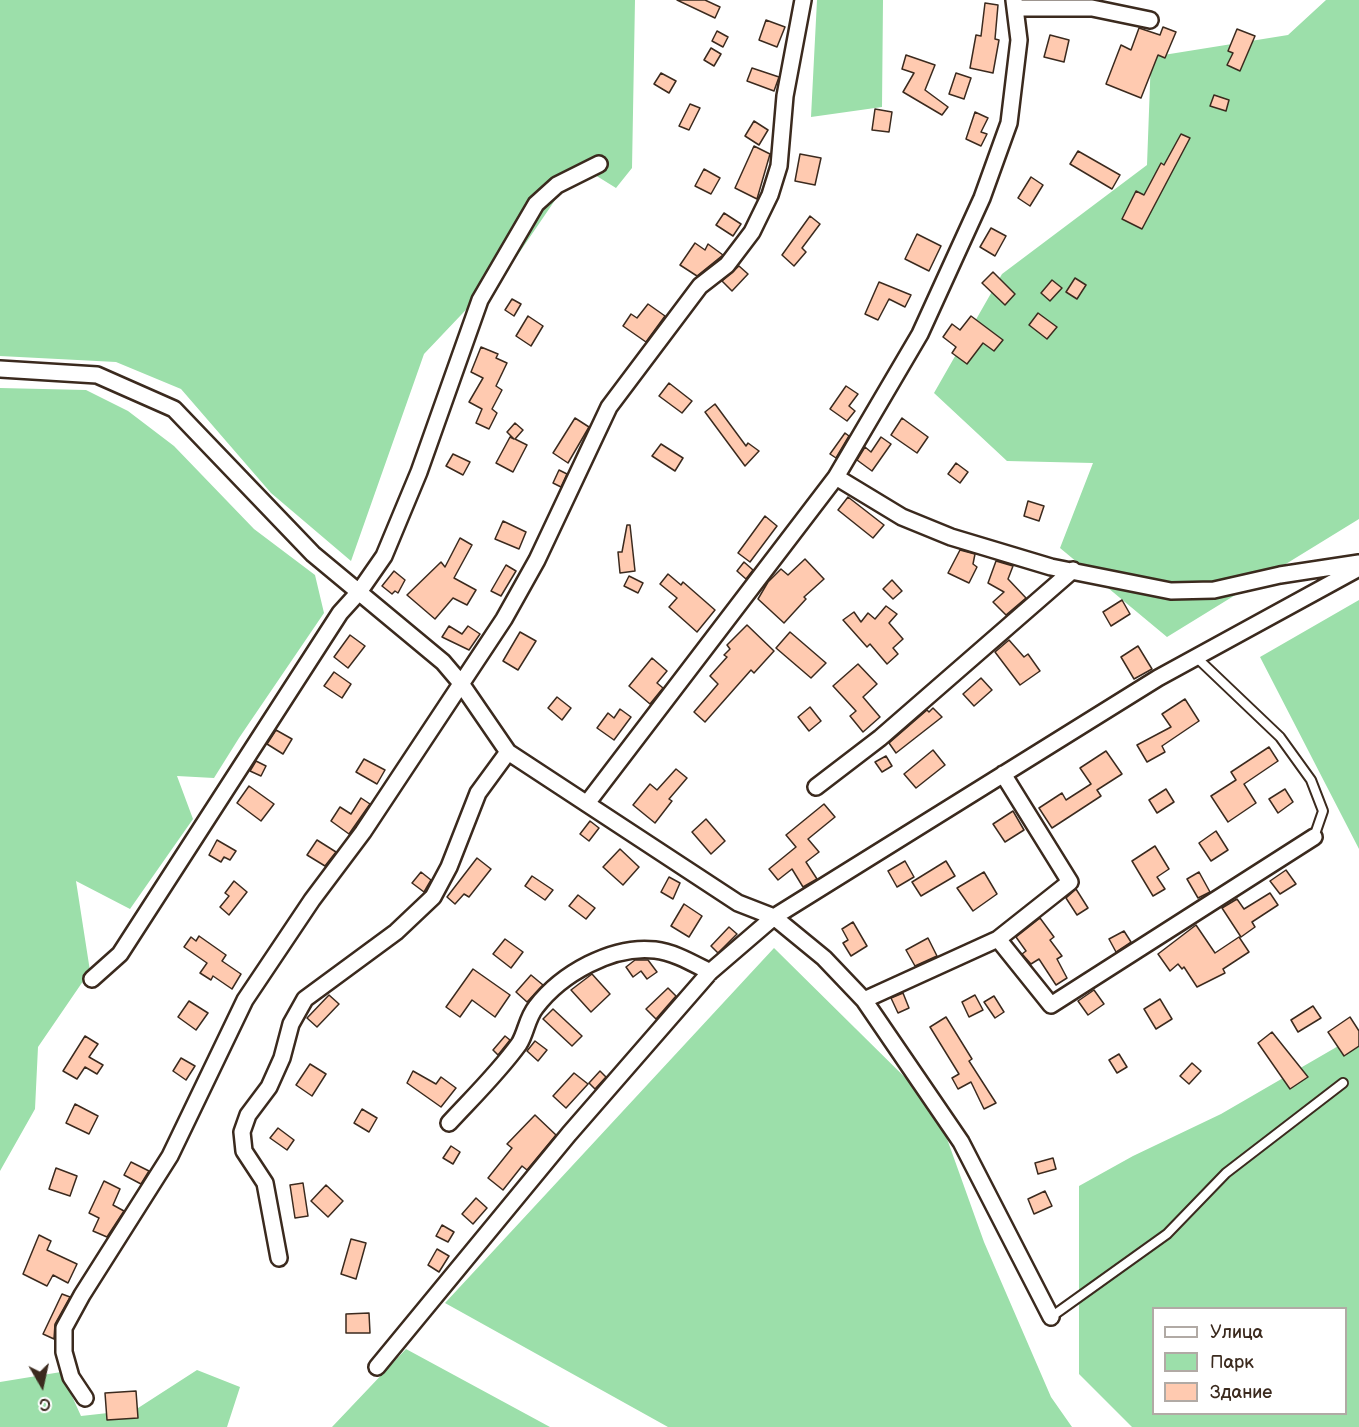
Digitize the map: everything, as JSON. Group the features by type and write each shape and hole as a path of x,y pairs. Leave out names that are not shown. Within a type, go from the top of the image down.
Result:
{"street":[{"path":"85,1398 71,1377 64,1352 64,1328 82,1295 170,1156 245,1000 312,900 363,831 504,619 537,560 609,407 700,286 727,265 752,232 779,166 785,96 803,0"},
{"path":"588,802 836,477 920,334 982,198 1009,123 1019,40 1014,4 1092,8 1150,20"},
{"path":"92,979 120,954 340,613 359,592 384,556 420,472 480,300 536,204 557,185 599,164"},
{"path":"0,369 97,375 174,409 313,554 442,662 460,682 508,752 588,802 738,903 774,917 824,958 864,1000 961,1142 1051,1317"},
{"path":"836,477 902,517 951,537 1073,570 1171,591 1214,590 1280,575 1359,563"},
{"path":"377,1367 569,1134 710,972 774,917 1195,656 1359,568"},
{"path":"816,787 880,738 1073,570"},
{"path":"279,1258 265,1183 244,1150 242,1132 248,1115 269,1087 282,1058 291,1024 305,999 396,932 433,897 449,867 478,794 508,752"},
{"path":"864,1000 998,939 1070,882 1003,774"},
{"path":"998,939 1051,1005 1314,837"},
{"path":"449,1123 516,1048 534,1009 553,988 581,968 611,954 655,950 685,959 710,972"}],"lane":[{"path":"1195,656 1280,737 1311,780 1323,811 1314,837"},
{"path":"1051,1317 1167,1234 1226,1173 1343,1083"}],"green space":[{"path":"0,0 635,0 632,168 616,188 579,165 517,256 424,354 351,561 271,493 181,389 116,362 0,356"},
{"path":"817,0 883,0 882,107 811,117"},
{"path":"1326,0 1359,0 1359,519 1167,637 1060,548 1093,463 1007,461 934,393 1002,274 1147,165 1151,57 1288,35"},
{"path":"0,388 86,390 128,411 174,446 254,529 315,575 324,613 214,778 177,776 193,819 130,909 76,881 90,971 38,1047 35,1109 0,1171"},
{"path":"1359,600 1359,849 1260,657"},
{"path":"774,948 936,1108 984,1242 1051,1397 1072,1427 668,1427 445,1303"},
{"path":"1359,1034 1359,1427 1132,1427 1079,1374 1079,1186 1133,1156 1221,1114"},
{"path":"406,1349 550,1427 332,1427"},
{"path":"197,1370 240,1387 227,1427 0,1427 0,1382 61,1372 81,1416 135,1410"}],"building":[{"path":"677,0 705,0 720,7 715,18"},
{"path":"985,3 998,5 995,39 999,40 993,73 970,68 976,35 981,36"},
{"path":"766,20 785,27 777,47 759,40"},
{"path":"1163,27 1176,32 1165,58 1158,55 1141,98 1106,84 1121,45 1131,50 1139,28 1160,35"},
{"path":"1237,29 1255,36 1240,71 1227,65 1233,53 1228,51"},
{"path":"717,31 728,37 723,47 712,41"},
{"path":"1050,35 1069,40 1064,62 1044,57"},
{"path":"711,48 721,54 714,66 704,60"},
{"path":"906,55 935,65 925,90 948,107 942,115 903,92 914,73 902,69"},
{"path":"752,68 779,77 774,91 747,81"},
{"path":"661,73 676,81 669,93 654,84"},
{"path":"956,73 971,78 964,99 949,94"},
{"path":"1214,95 1229,100 1226,111 1210,106"},
{"path":"690,104 700,108 689,130 679,126"},
{"path":"875,109 892,112 889,132 872,130"},
{"path":"975,112 988,118 981,132 987,134 981,146 966,139"},
{"path":"754,121 768,130 759,145 745,136"},
{"path":"1181,134 1190,138 1142,229 1122,219 1136,191 1144,195 1161,163 1164,165"},
{"path":"754,146 770,154 757,199 735,188"},
{"path":"1078,151 1120,175 1112,189 1070,164"},
{"path":"800,154 821,158 815,185 795,181"},
{"path":"704,169 720,178 711,194 695,186"},
{"path":"1031,177 1043,185 1030,206 1018,198"},
{"path":"724,213 741,224 733,236 716,225"},
{"path":"810,216 820,224 802,248 806,252 794,266 782,255"},
{"path":"991,228 1006,236 995,256 980,247"},
{"path":"917,234 941,246 929,271 905,259"},
{"path":"695,243 705,250 708,244 723,255 697,276 680,265"},
{"path":"739,266 748,274 732,291 722,281"},
{"path":"993,272 1015,294 1005,305 982,283"},
{"path":"1075,278 1086,285 1077,299 1066,292"},
{"path":"1052,280 1062,288 1050,301 1041,293"},
{"path":"879,282 911,295 905,307 889,299 878,320 865,314"},
{"path":"512,299 521,304 514,316 505,310"},
{"path":"648,304 665,316 646,342 623,326 631,314 637,318"},
{"path":"1038,313 1057,327 1047,339 1029,325"},
{"path":"528,316 543,326 531,346 516,336"},
{"path":"971,316 1003,340 994,351 983,343 967,364 952,353 956,347 943,337 952,324 960,330"},
{"path":"481,347 498,354 496,358 507,363 496,386 502,390 492,409 497,413 489,429 476,423 482,409 469,402 483,378 471,372"},
{"path":"669,383 692,401 682,413 659,396"},
{"path":"846,386 858,394 849,406 855,411 847,421 830,409"},
{"path":"715,404 746,446 748,443 759,451 745,466 705,412"},
{"path":"575,418 589,427 568,463 553,453"},
{"path":"902,418 928,437 917,453 891,435"},
{"path":"515,423 523,430 515,439 527,445 513,472 496,463 510,437 514,439 507,432"},
{"path":"845,433 849,436 836,458 830,454"},
{"path":"881,437 891,444 872,471 857,460 865,447 871,452"},
{"path":"661,444 683,458 675,471 652,456"},
{"path":"453,454 470,462 463,475 446,466"},
{"path":"956,463 968,472 960,483 948,474"},
{"path":"559,470 567,474 561,487 553,483"},
{"path":"848,497 884,525 873,538 838,510"},
{"path":"1028,501 1044,506 1039,521 1024,516"},
{"path":"765,516 777,526 750,562 738,553"},
{"path":"503,521 526,532 519,549 495,539"},
{"path":"627,525 630,525 635,571 620,573 618,552 622,552"},
{"path":"460,538 472,545 454,578 476,590 467,605 453,598 435,619 407,595 441,562 445,567"},
{"path":"960,550 975,554 973,564 977,567 969,583 948,573"},
{"path":"805,559 824,579 804,597 806,599 784,623 758,599 768,582 781,569 788,575"},
{"path":"996,561 1013,566 1008,579 1026,598 1006,615 993,602 1004,592 988,583"},
{"path":"744,562 753,570 746,579 737,571"},
{"path":"506,565 516,571 501,596 491,591"},
{"path":"394,571 405,580 398,593 395,591 392,594 382,586"},
{"path":"668,574 681,585 683,582 715,610 697,632 669,607 677,598 660,584"},
{"path":"629,576 643,583 638,593 624,586"},
{"path":"892,580 902,591 893,599 883,589"},
{"path":"1122,600 1130,614 1111,626 1103,612"},
{"path":"886,606 897,614 889,623 903,639 893,648 898,654 887,664 870,644 867,647 843,620 854,612 861,622 868,613 875,619"},
{"path":"747,625 774,651 754,673 751,670 705,722 694,712 718,684 710,676 727,657 724,655 730,649 727,645"},
{"path":"449,626 462,634 468,626 480,634 469,650 442,637"},
{"path":"520,632 536,641 518,670 503,661"},
{"path":"790,632 826,663 811,678 776,648"},
{"path":"350,635 365,646 348,668 334,657"},
{"path":"1009,640 1024,657 1028,654 1040,671 1020,685 995,652"},
{"path":"1138,646 1152,669 1134,679 1121,657"},
{"path":"652,658 667,671 657,683 663,688 650,704 629,686"},
{"path":"858,664 877,684 863,697 880,717 863,732 850,716 856,711 833,686"},
{"path":"334,672 351,684 342,698 324,686"},
{"path":"981,678 992,690 974,706 963,694"},
{"path":"557,697 571,708 562,720 548,708"},
{"path":"1185,699 1199,721 1162,746 1165,752 1147,762 1137,745 1171,727 1162,714"},
{"path":"810,707 821,721 809,731 798,717"},
{"path":"933,708 942,717 896,753 889,743 927,710 929,712"},
{"path":"620,709 631,717 614,740 597,728 608,713 614,718"},
{"path":"276,730 292,739 283,754 267,744"},
{"path":"1269,747 1278,761 1244,784 1256,803 1228,822 1211,796 1236,780 1231,772"},
{"path":"933,750 945,765 916,788 904,774"},
{"path":"1106,751 1122,774 1097,790 1101,796 1052,828 1039,808 1062,793 1066,800 1091,784 1080,768"},
{"path":"886,756 892,766 882,772 875,762"},
{"path":"364,759 385,770 377,784 356,772"},
{"path":"256,761 266,766 261,776 250,771"},
{"path":"676,769 687,778 669,799 672,801 655,823 633,805 650,784 657,790"},
{"path":"249,786 274,804 261,821 237,803"},
{"path":"1166,789 1174,802 1157,813 1149,800"},
{"path":"1285,789 1293,802 1278,813 1269,799"},
{"path":"361,798 370,804 349,834 331,821 340,807 351,814"},
{"path":"824,804 835,817 808,839 819,852 806,862 817,879 803,887 792,869 778,880 769,869 796,847 786,835"},
{"path":"1013,811 1024,830 1005,842 993,824"},
{"path":"706,819 725,841 711,854 692,832"},
{"path":"590,821 599,828 589,841 580,834"},
{"path":"1216,831 1228,850 1211,861 1199,843"},
{"path":"217,840 236,851 230,860 224,857 221,862 209,855"},
{"path":"317,840 336,852 325,866 307,855"},
{"path":"1155,846 1169,869 1157,877 1165,889 1153,896 1132,861"},
{"path":"620,849 639,867 623,885 603,867"},
{"path":"477,858 491,869 469,897 464,894 455,904 447,897"},
{"path":"905,861 914,877 897,887 888,871"},
{"path":"946,861 955,876 921,896 912,882"},
{"path":"1286,870 1296,884 1280,894 1270,881"},
{"path":"421,872 431,880 424,892 412,883"},
{"path":"984,872 997,894 973,911 957,888"},
{"path":"1199,872 1210,892 1198,898 1187,879"},
{"path":"532,876 553,890 545,900 525,886"},
{"path":"669,877 680,883 673,899 661,892"},
{"path":"234,881 247,892 229,915 220,907 229,896 225,893"},
{"path":"1076,889 1088,908 1077,915 1066,898"},
{"path":"1270,893 1278,905 1252,922 1255,927 1241,937 1222,908 1237,899 1244,909"},
{"path":"578,895 595,908 586,919 569,906"},
{"path":"684,904 702,916 689,937 671,926"},
{"path":"1040,918 1054,937 1050,940 1062,956 1057,959 1067,978 1056,985 1039,959 1031,964 1022,954 1026,951 1016,937"},
{"path":"853,922 867,946 851,956 843,943 848,940 842,929"},
{"path":"1196,925 1215,953 1239,937 1249,952 1223,969 1225,973 1197,987 1184,967 1182,969 1178,964 1170,971 1158,954"},
{"path":"729,927 737,934 718,953 711,946"},
{"path":"1124,931 1131,942 1116,952 1109,939"},
{"path":"199,936 226,955 222,961 241,974 232,989 213,976 211,980 200,973 207,963 184,947 191,937 196,941"},
{"path":"928,938 937,956 915,966 906,950"},
{"path":"505,939 523,952 511,968 493,954"},
{"path":"635,960 648,960 657,972 647,979 641,971 633,977 626,967"},
{"path":"473,969 510,995 495,1017 472,1000 460,1017 446,1007"},
{"path":"592,974 610,994 591,1012 571,990"},
{"path":"531,975 543,985 527,1002 516,992"},
{"path":"668,988 676,996 656,1019 646,1009"},
{"path":"1094,990 1104,1004 1088,1015 1078,1001"},
{"path":"903,993 909,1008 898,1013 891,998"},
{"path":"329,995 339,1004 317,1027 307,1018"},
{"path":"975,995 983,1010 969,1017 962,1002"},
{"path":"994,996 1004,1012 995,1018 984,1002"},
{"path":"1160,999 1172,1019 1156,1029 1144,1009"},
{"path":"189,1001 208,1013 196,1030 178,1017"},
{"path":"1313,1006 1321,1018 1298,1032 1291,1020"},
{"path":"553,1009 582,1036 572,1046 543,1019"},
{"path":"946,1017 972,1059 969,1061 996,1103 984,1109 971,1082 958,1089 952,1078 959,1074 930,1027"},
{"path":"1350,1017 1359,1031 1359,1046 1344,1056 1328,1032"},
{"path":"1272,1032 1308,1077 1290,1089 1258,1043"},
{"path":"85,1036 98,1044 89,1057 103,1065 97,1074 85,1067 77,1079 63,1071"},
{"path":"505,1036 510,1040 498,1055 493,1050"},
{"path":"535,1041 547,1050 538,1061 527,1051"},
{"path":"1119,1054 1127,1067 1117,1073 1109,1060"},
{"path":"181,1058 195,1066 186,1080 173,1071"},
{"path":"1192,1063 1201,1071 1189,1084 1180,1076"},
{"path":"310,1064 326,1074 312,1096 296,1085"},
{"path":"413,1071 436,1084 441,1077 456,1088 441,1107 407,1083"},
{"path":"600,1071 606,1077 595,1089 589,1083"},
{"path":"574,1073 588,1084 566,1108 553,1096"},
{"path":"75,1104 98,1116 89,1134 66,1123"},
{"path":"362,1109 377,1118 369,1132 354,1123"},
{"path":"535,1115 556,1135 527,1170 522,1166 503,1190 488,1178 512,1148 507,1144"},
{"path":"278,1128 294,1140 287,1150 270,1138"},
{"path":"451,1146 460,1152 453,1164 443,1158"},
{"path":"1053,1158 1056,1169 1038,1174 1035,1163"},
{"path":"131,1162 149,1171 141,1184 124,1175"},
{"path":"56,1168 77,1176 70,1196 49,1189"},
{"path":"104,1181 120,1189 113,1205 124,1211 107,1237 93,1231 99,1218 89,1213"},
{"path":"303,1183 308,1216 295,1218 290,1185"},
{"path":"326,1185 343,1201 328,1217 311,1201"},
{"path":"1045,1191 1052,1206 1034,1214 1028,1199"},
{"path":"476,1198 487,1208 473,1224 462,1214"},
{"path":"442,1225 454,1232 448,1242 436,1236"},
{"path":"39,1235 51,1241 47,1250 77,1264 68,1283 53,1275 47,1286 23,1274"},
{"path":"351,1239 366,1243 356,1279 341,1274"},
{"path":"437,1249 449,1256 439,1272 428,1265"},
{"path":"62,1294 70,1297 55,1324 54,1339 43,1334"},
{"path":"369,1313 370,1333 346,1333 346,1314"},
{"path":"136,1391 138,1418 107,1420 105,1393"}]}
